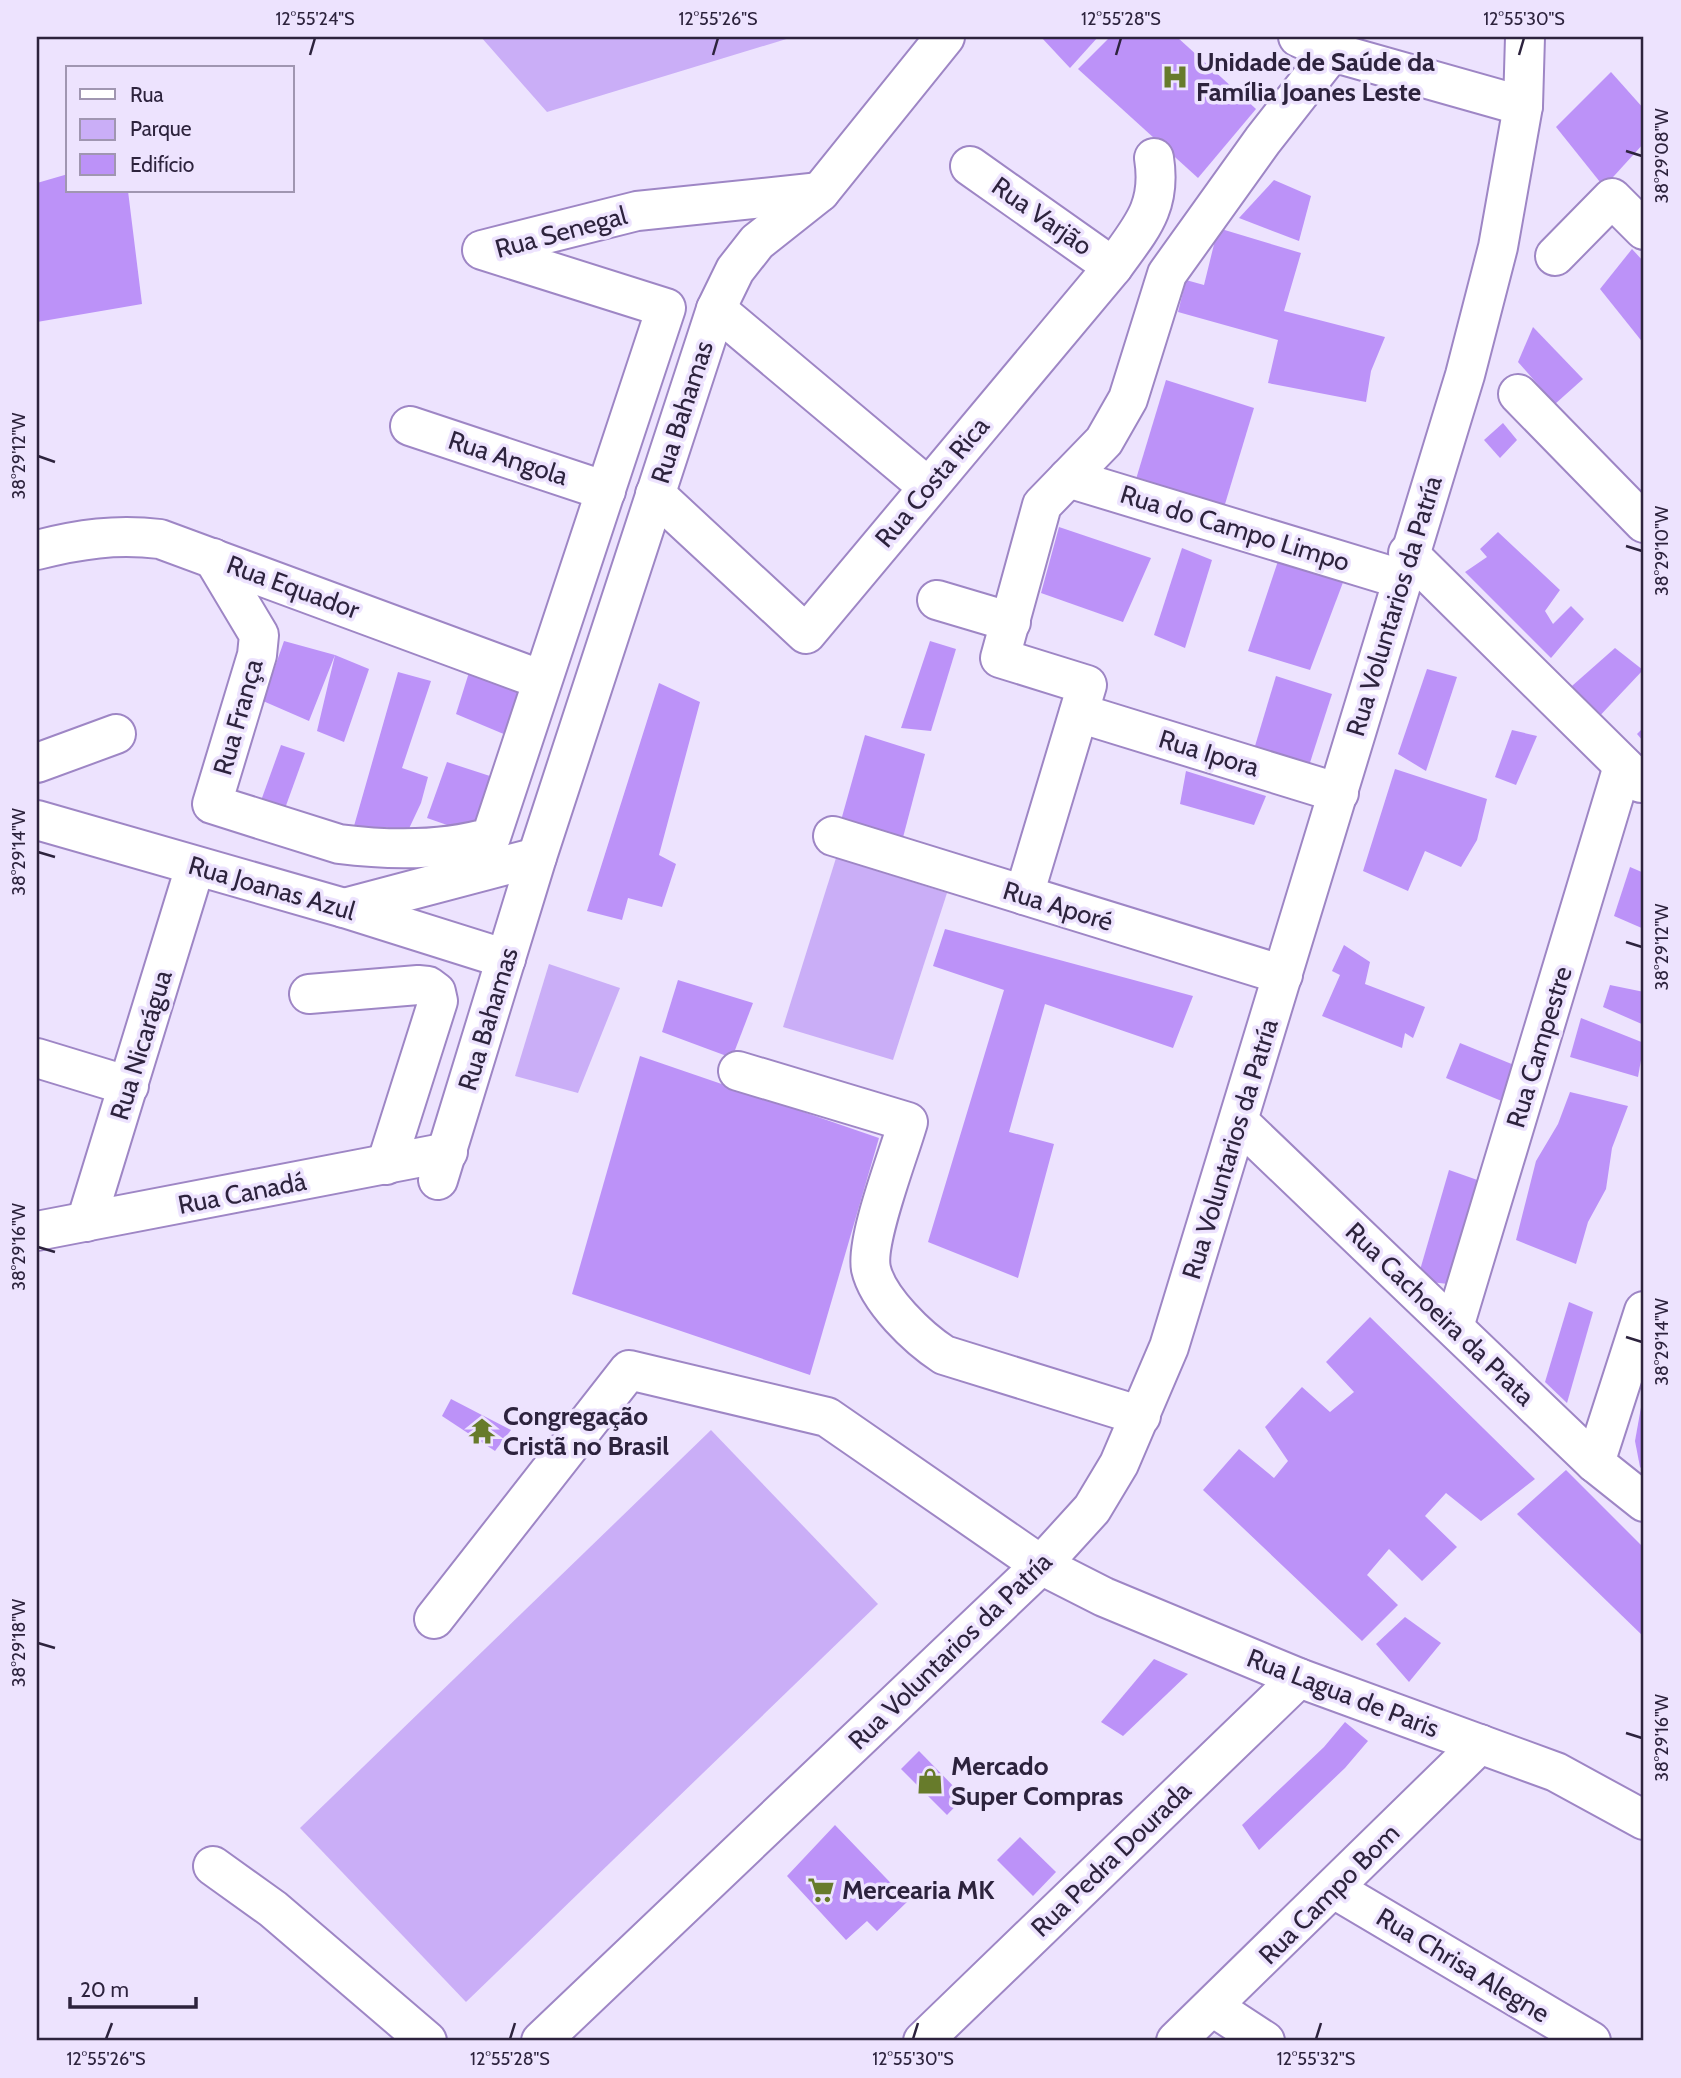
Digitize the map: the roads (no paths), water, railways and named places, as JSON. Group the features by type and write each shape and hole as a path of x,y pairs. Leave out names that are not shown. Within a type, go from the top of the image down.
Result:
{"street":[{"name":"Rua Bahamas","path":"443,1166 537,858 716,309 734,270 757,242 820,192 945,37"},
{"path":"1298,37 1332,52 1524,106"},
{"name":"Rua Voluntarios da Patría","path":"541,2041 1041,1565 1092,1509 1119,1464 1169,1347 1472,349 1498,247 1524,106 1524,37"},
{"path":"937,600 1011,622 1042,505 1104,441 1128,399 1167,274 1263,140 1332,52"},
{"name":"Rua Costa Rica","path":"655,494 806,634 1114,267 1153,211 1157,178 1154,158"},
{"name":"Rua Varjão","path":"970,166 1114,267"},
{"name":"Rua Senegal","path":"666,308 482,250 637,211 820,192"},
{"path":"1555,256 1612,198 1644,230"},
{"name":"Rua Bahamas","path":"491,837 666,308"},
{"path":"716,309 928,487"},
{"path":"1518,394 1644,523"},
{"name":"Rua Angola","path":"411,426 606,491"},
{"name":"Rua do Campo Limpo","path":"1068,478 1405,566"},
{"name":"Rua Equador","path":"37,550 90,537 123,535 160,540 542,680"},
{"name":"Rua França","path":"214,558 259,635 257,655 212,804 339,844 359,847 471,843 491,837"},
{"path":"1405,566 1634,776"},
{"name":"Rua Ipora","path":"1011,622 1000,658 1083,699 1339,793"},
{"path":"1024,895 1083,699"},
{"path":"37,763 116,734"},
{"name":"Rua Campestre","path":"1454,1327 1634,776"},
{"name":"Rua Joanas Azul","path":"38,826 344,908 506,959"},
{"name":"Rua Aporé","path":"833,835 1283,975"},
{"path":"344,908 537,858"},
{"name":"Rua Nicarágua","path":"86,1222 195,867"},
{"name":"Rua Bahamas","path":"310,994 418,985 428,986 436,992 438,1002 386,1165"},
{"path":"37,1058 129,1086"},
{"path":"738,1071 908,1122 872,1245 871,1269 880,1288 919,1339 944,1355 1141,1416"},
{"name":"Rua Cachoeira da Prata","path":"1239,1122 1595,1463 1644,1502"},
{"name":"Rua Canadá","path":"37,1231 386,1165 443,1166"},
{"path":"1595,1463 1644,1311"},
{"path":"434,1619 629,1370 827,1417 1041,1565"},
{"name":"Rua Lagua de Paris","path":"1041,1565 1116,1602 1299,1678 1556,1772 1644,1820"},
{"name":"Rua Pedra Dourada","path":"923,2041 1299,1678"},
{"name":"Rua Campo Bom","path":"1177,2041 1480,1744"},
{"path":"213,1866 273,1909 427,2041"},
{"name":"Rua Chrisa Alegne","path":"1335,1889 1591,2041"},
{"path":"1213,2007 1265,2041"}],"place":[{"name":"Unidade de Saúde da Família Joanes Leste","path":"1175,77"},
{"name":"Congregação Cristã no Brasil","path":"482,1431"},
{"name":"Mercado Super Compras","path":"930,1781"},
{"name":"Mercearia MK","path":"821,1890"}]}
